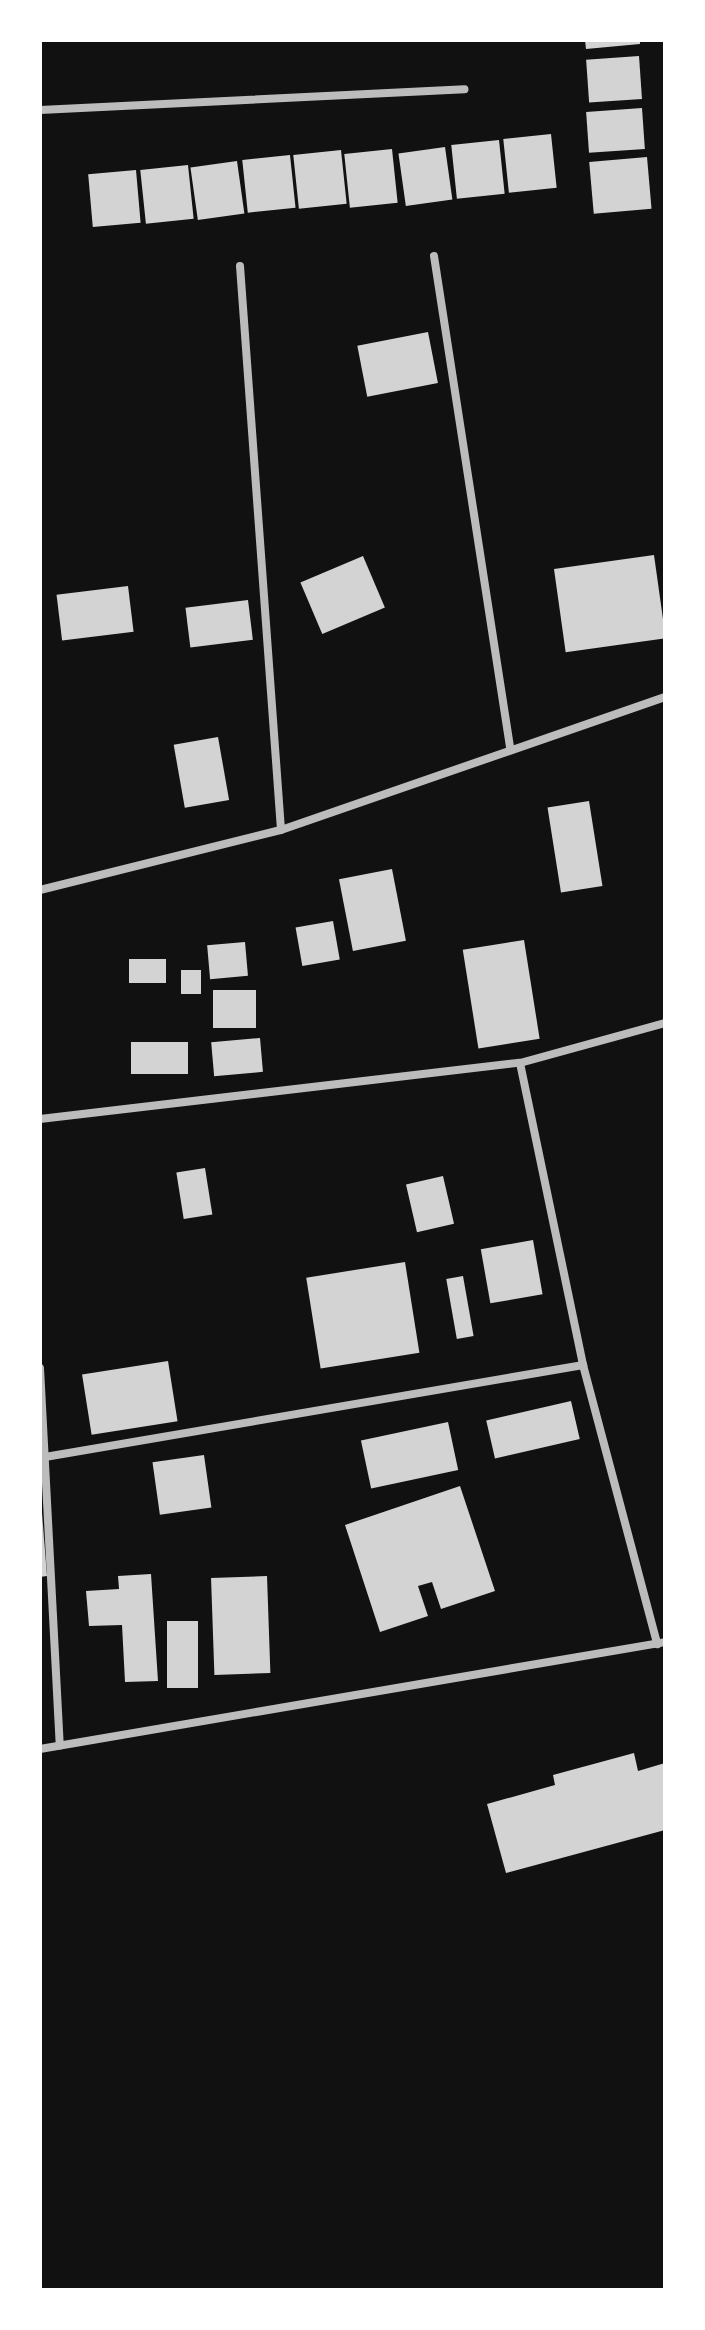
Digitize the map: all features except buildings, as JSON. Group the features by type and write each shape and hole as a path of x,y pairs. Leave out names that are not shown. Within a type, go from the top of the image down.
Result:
{"street":[{"path":"40,110 464,89"},
{"path":"434,256 510,748"},
{"path":"240,266 281,830"},
{"path":"40,890 281,830 510,748 665,697"},
{"path":"40,1119 520,1063 665,1023"},
{"path":"40,1749 661,1643 583,1365 520,1063"},
{"path":"45,1457 583,1365"},
{"path":"40,1368 41,1433 45,1457 60,1745"}]}
